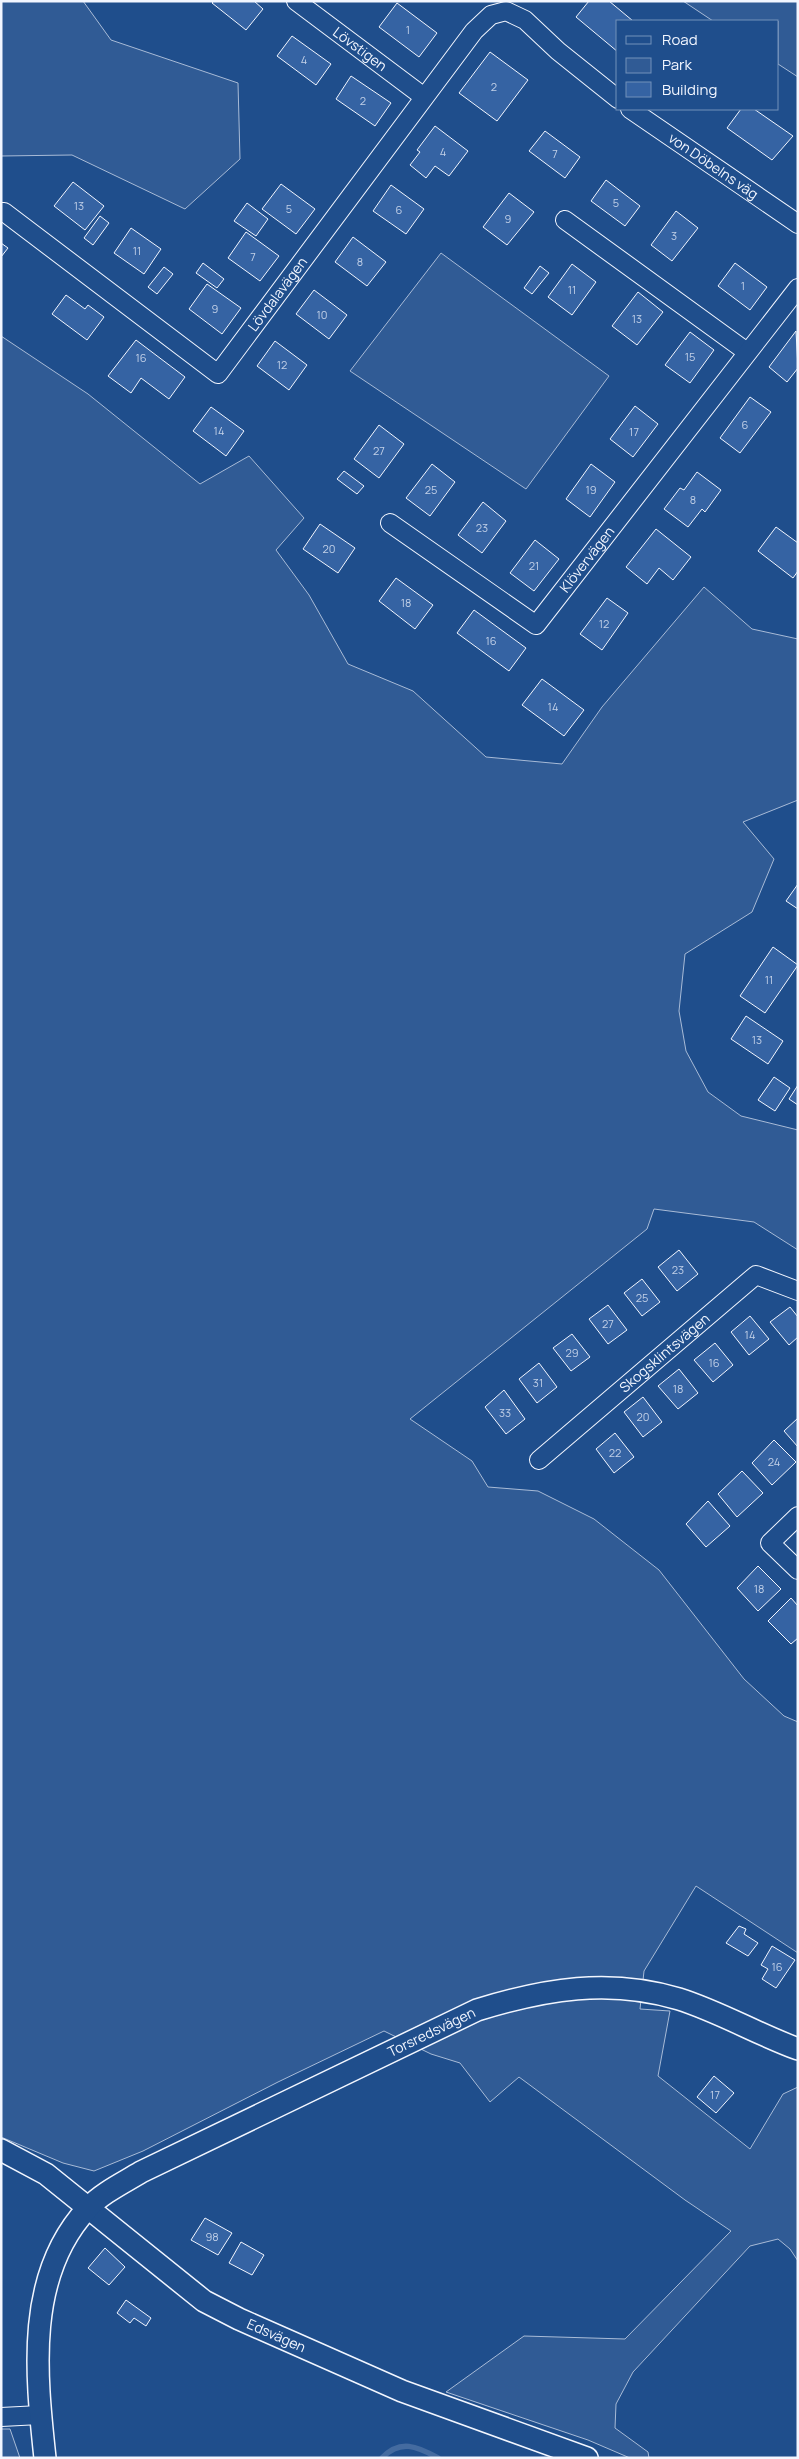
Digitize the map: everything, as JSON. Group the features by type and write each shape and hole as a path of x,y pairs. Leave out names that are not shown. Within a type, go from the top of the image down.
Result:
{"street":[{"name":"Lövstigen","path":"296,1 424,97"},
{"name":"Lövdalavägen","path":"4,212 218,374 474,31 491,15 506,11 525,20 558,51 616,97"},
{"name":"von Döbelns väg","path":"631,110 798,224"},
{"path":"564,220 747,352"},
{"name":"Klövervägen","path":"390,523 536,626 798,288"},
{"name":"Skogsklintsvägen","path":"539,1460 756,1275 798,1291"},
{"path":"798,1516 770,1543 798,1570"},
{"name":"Torsredsvägen","path":"45,2458 40,2415 37,2353 43,2303 58,2251 70,2230 88,2207 141,2172 477,2010 525,1996 588,1987 630,1990 677,1999 798,2049"},
{"name":"Edsvägen","path":"1,2150 46,2174 204,2300 239,2319 386,2385 587,2458"},
{"path":"1,2417 40,2415"}],"green space":[{"path":"1,1 83,1 111,40 238,83 240,159 185,209 72,155 1,156"},
{"path":"683,1 798,1 798,77 779,65 779,20 712,20"},
{"path":"441,253 609,376 526,489 350,371"},
{"path":"1,336 88,394 200,484 249,456 304,518 276,550 309,595 348,664 413,691 486,757 562,764 602,707 704,587 752,629 798,639 798,800 743,822 774,859 752,912 685,954 679,1011 686,1051 708,1092 741,1116 798,1130 798,1250 754,1222 654,1209 647,1229 410,1419 472,1461 488,1487 538,1491 594,1519 659,1570 744,1679 784,1716 798,1722 798,1953 696,1886 644,1971 640,2009 670,2011 658,2076 750,2149 783,2094 798,2087 798,2261 790,2249 778,2239 750,2246 633,2372 616,2404 615,2428 648,2452 649,2458 630,2458 588,2440 446,2392 524,2336 625,2339 731,2231 685,2200 519,2077 490,2102 460,2063 431,2054 384,2031 278,2082 143,2151 94,2171 63,2163 1,2137"},
{"path":"1,2429 10,2429 20,2458 1,2458"}],"building":[{"path":"214,1 254,1 263,9 246,30 212,3"},
{"path":"589,1 609,1 632,20 616,20 616,50 576,17"},
{"path":"397,3 437,33 419,57 379,27"},
{"path":"292,36 331,64 316,85 277,56"},
{"path":"490,52 528,80 497,121 459,93"},
{"path":"351,76 391,103 375,126 336,99"},
{"path":"740,110 755,110 793,136 772,160 727,128"},
{"path":"435,126 468,151 449,176 435,166 426,178 410,165 420,152 417,150"},
{"path":"545,131 580,157 565,178 529,151"},
{"path":"606,180 640,206 625,226 591,201"},
{"path":"73,182 104,206 85,230 54,206"},
{"path":"281,184 315,209 296,234 262,209"},
{"path":"391,185 424,209 406,234 373,211"},
{"path":"509,193 534,212 507,245 483,227"},
{"path":"247,203 268,219 256,236 234,221"},
{"path":"676,211 698,228 672,261 651,245"},
{"path":"100,216 109,223 93,245 84,238"},
{"path":"131,228 161,249 144,274 114,253"},
{"path":"246,232 279,256 260,281 228,258"},
{"path":"353,237 386,262 367,286 335,262"},
{"path":"1,243 8,248 1,257"},
{"path":"203,263 224,279 217,288 196,273"},
{"path":"735,263 767,287 750,310 718,286"},
{"path":"572,264 596,282 572,315 548,297"},
{"path":"540,266 549,273 532,294 524,288"},
{"path":"164,267 173,274 157,294 148,287"},
{"path":"207,284 241,308 222,334 189,309"},
{"path":"314,290 347,315 329,339 296,314"},
{"path":"638,292 663,312 637,345 612,326"},
{"path":"66,295 85,309 88,305 104,317 87,340 52,314"},
{"path":"796,331 798,368 787,382 769,367"},
{"path":"690,332 714,350 690,383 665,365"},
{"path":"136,340 185,377 169,399 141,378 131,393 108,376"},
{"path":"275,341 307,365 289,390 257,366"},
{"path":"750,397 771,412 740,453 720,438"},
{"path":"635,406 658,424 633,457 610,439"},
{"path":"211,407 244,431 226,456 193,431"},
{"path":"379,425 404,444 379,478 354,459"},
{"path":"432,464 455,482 430,516 406,498"},
{"path":"591,464 615,482 590,517 566,499"},
{"path":"344,471 364,486 357,494 337,479"},
{"path":"697,472 721,490 705,512 702,509 688,527 664,509 680,488 684,490"},
{"path":"483,502 506,521 482,553 458,535"},
{"path":"320,524 355,548 338,573 303,549"},
{"path":"776,527 798,543 798,571 793,578 758,551"},
{"path":"656,529 691,557 673,580 659,568 647,584 626,567"},
{"path":"535,540 559,559 534,591 510,573"},
{"path":"396,578 433,605 415,629 379,601"},
{"path":"607,598 628,613 602,650 580,634"},
{"path":"474,610 526,648 509,671 457,633"},
{"path":"542,679 584,710 564,736 522,705"},
{"path":"798,884 798,909 786,901"},
{"path":"773,947 798,965 765,1013 740,996"},
{"path":"746,1016 783,1041 768,1064 731,1039"},
{"path":"774,1077 790,1088 775,1111 758,1100"},
{"path":"798,1085 798,1105 789,1099"},
{"path":"679,1250 698,1274 677,1291 658,1267"},
{"path":"642,1279 660,1302 642,1316 624,1293"},
{"path":"608,1305 627,1330 608,1344 589,1319"},
{"path":"790,1307 798,1317 798,1337 789,1345 770,1322"},
{"path":"750,1316 769,1339 749,1355 731,1332"},
{"path":"572,1334 590,1357 571,1371 553,1348"},
{"path":"715,1343 733,1365 713,1382 694,1360"},
{"path":"539,1363 557,1387 537,1403 519,1379"},
{"path":"679,1369 698,1393 678,1409 658,1386"},
{"path":"504,1390 525,1419 506,1434 485,1407"},
{"path":"643,1397 662,1422 643,1437 624,1412"},
{"path":"798,1418 798,1447 784,1431"},
{"path":"615,1433 634,1457 614,1473 596,1449"},
{"path":"774,1440 796,1462 772,1485 752,1463"},
{"path":"742,1471 763,1493 737,1517 718,1494"},
{"path":"708,1501 730,1526 706,1547 686,1524"},
{"path":"758,1566 781,1589 758,1611 737,1588"},
{"path":"791,1598 798,1606 798,1638 791,1644 768,1621"},
{"path":"739,1926 746,1929 744,1934 758,1943 748,1956 726,1943"},
{"path":"772,1946 795,1960 776,1988 762,1979 768,1969 761,1965"},
{"path":"714,2076 734,2093 716,2113 697,2097"},
{"path":"205,2218 232,2233 218,2255 191,2240"},
{"path":"241,2242 264,2255 252,2275 229,2263"},
{"path":"105,2248 125,2267 109,2285 88,2268"},
{"path":"126,2300 151,2318 146,2326 134,2318 130,2323 117,2313"}],"waterway":[{"path":"382,2458 395,2448 402,2446 423,2450 438,2458"}]}
